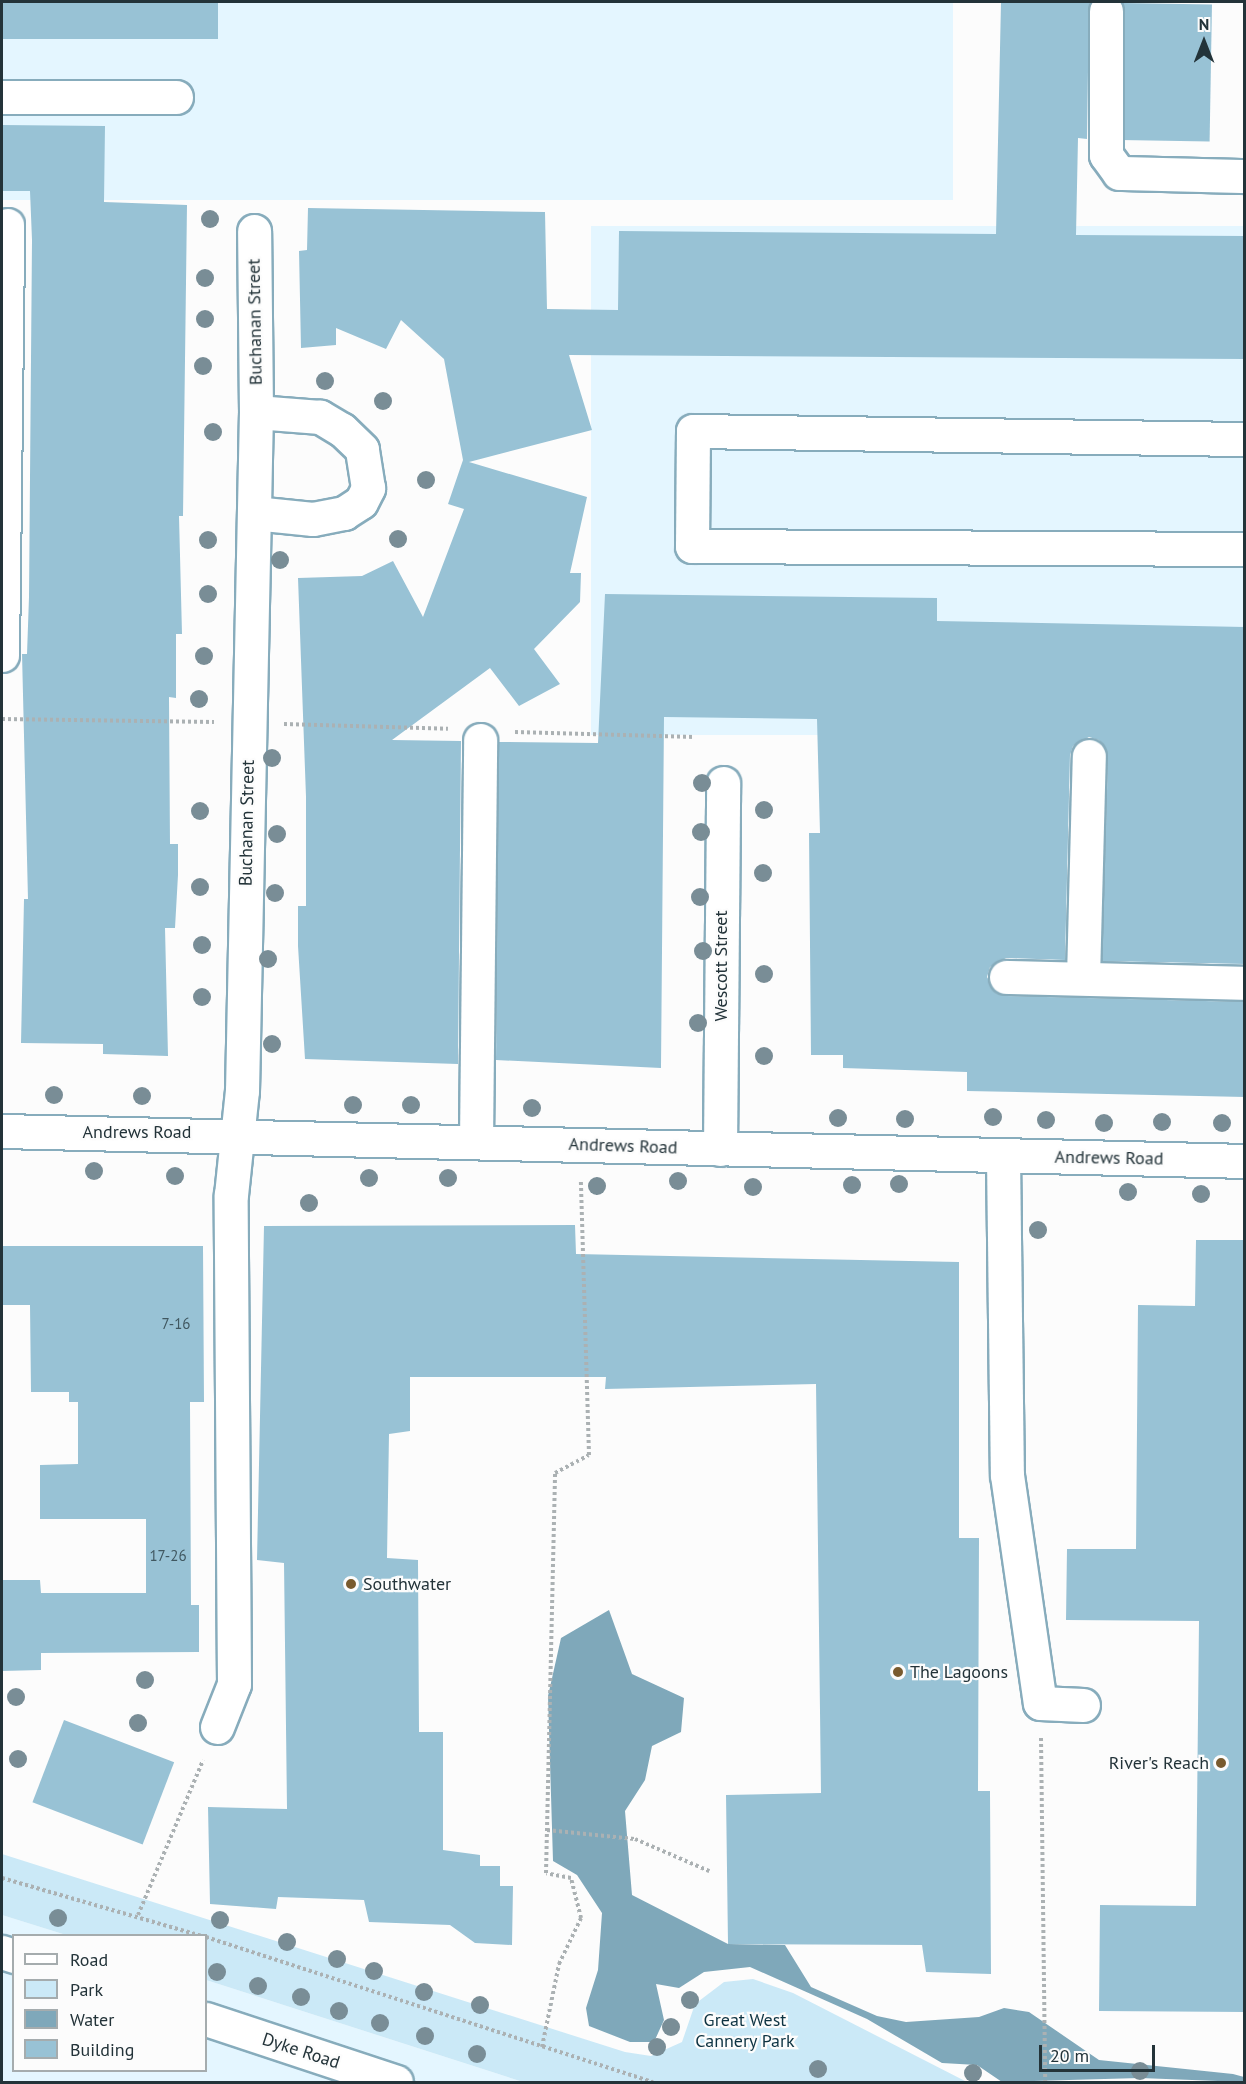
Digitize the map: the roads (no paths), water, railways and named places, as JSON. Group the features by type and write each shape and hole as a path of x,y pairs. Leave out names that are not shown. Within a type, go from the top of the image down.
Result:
{"street":[{"path":"1106,11 1106,155 1119,173 1245,176"},
{"path":"2,97 176,97"},
{"path":"2,655 7,225"},
{"name":"Buchanan Street","path":"217,1727 234,1684 231,1195 239,1133 249,723 256,412 254,231"},
{"name":"Buchanan Street","path":"254,513 313,519 344,513 362,502 368,488 362,450 342,430 320,417 256,412"},
{"path":"1245,439 693,431 692,546 1245,549"},
{"path":"476,1142 480,740"},
{"path":"1083,978 1089,756"},
{"name":"Wescott Street","path":"720,1149 723,783"},
{"path":"1006,976 1245,983"},
{"name":"Andrews Road","path":"2,1131 239,1133 720,1149 1245,1161"},
{"path":"1003,1156 1007,1475 1040,1703 1083,1705"},
{"name":"Dyke Road","path":"207,2019 396,2082"}],"water":[{"path":"609,1610 632,1674 684,1698 681,1732 652,1746 645,1780 625,1811 632,1895 728,1944 785,1945 811,1987 877,2016 906,2022 979,2017 1004,2008 1029,2012 1099,2060 1233,2074 1244,2077 1244,2082 1140,2078 1002,2082 977,2065 942,2063 867,2019 750,1967 704,1972 679,1988 656,1984 664,2020 654,2042 630,2042 589,2026 586,2008 598,1970 602,1913 577,1875 553,1861 548,1696 561,1638"}],"place":[{"name":"Southwater","path":"351,1584"},
{"name":"The Lagoons","path":"898,1672"},
{"name":"River's Reach","path":"1221,1763"}],"park label":[{"name":"Great West Cannery Park","path":"745,2031"}]}
